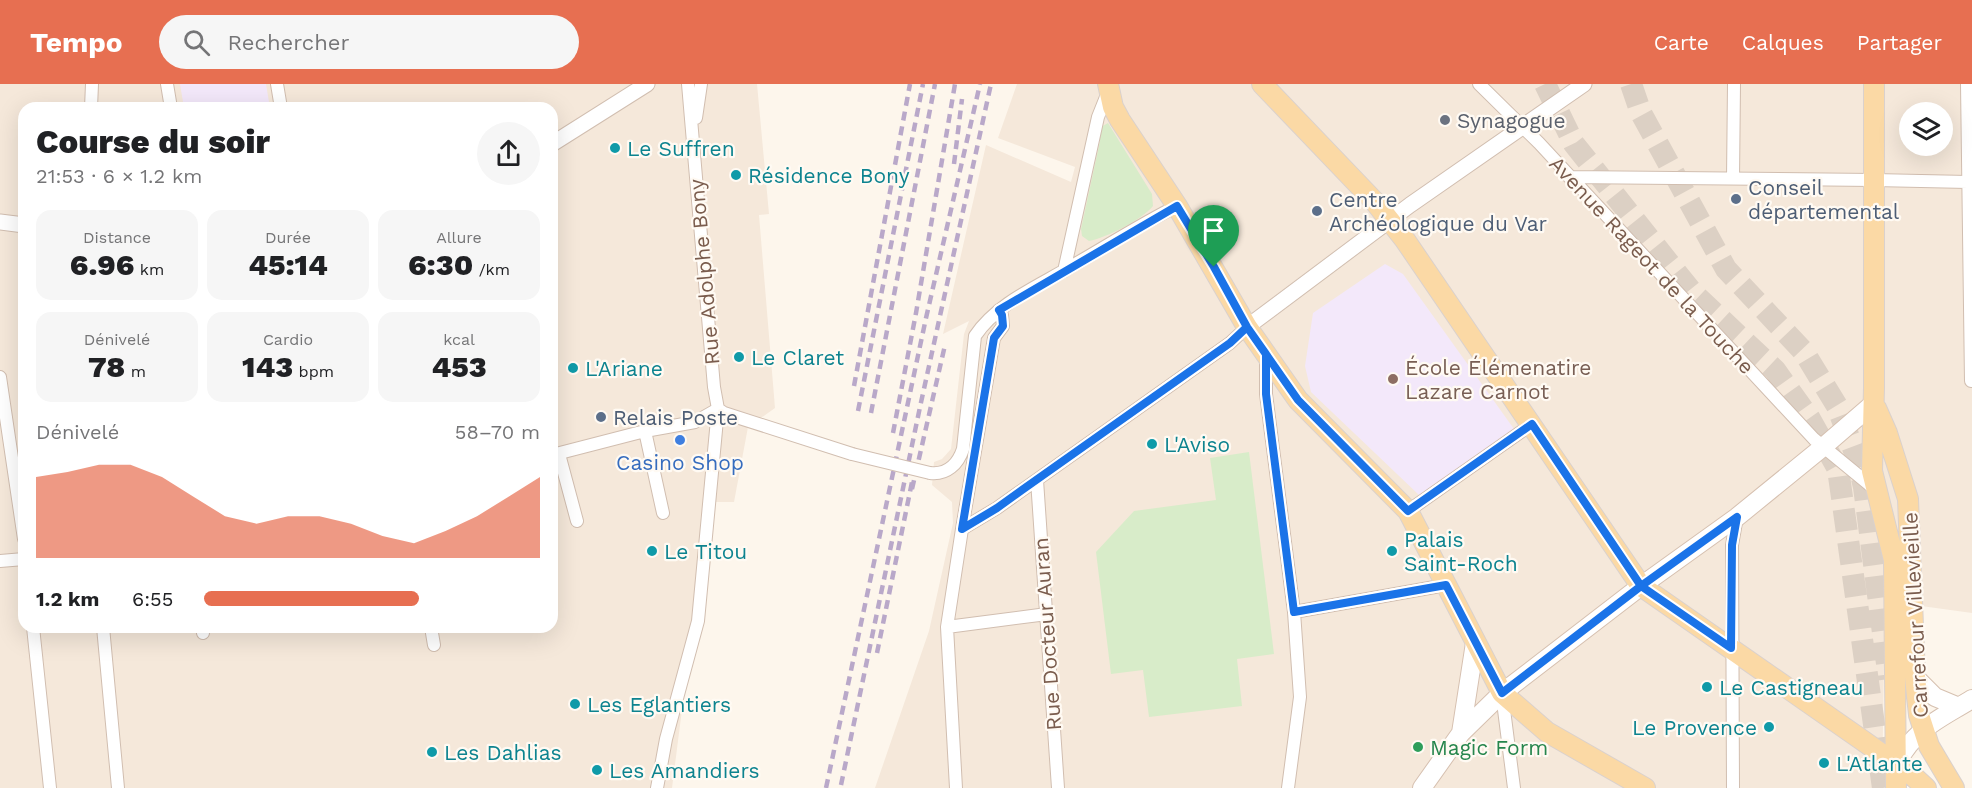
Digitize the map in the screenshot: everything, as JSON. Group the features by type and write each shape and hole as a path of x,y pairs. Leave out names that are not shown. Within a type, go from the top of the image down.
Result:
{"main road":[{"path":"1262,84 1375,202 1416,254 1641,586 1913,776 1926,788"},
{"name":"Carrefour Villevieille","path":"1874,84 1872,471 1894,560 1896,765"},
{"path":"1108,88 1113,107 1120,120 1177,206 1247,327 1298,400 1408,511 1502,693 1547,732 1646,788"},
{"path":"1422,788 1461,733 1502,693 1641,586 1737,517 1874,403"},
{"name":"Carrefour Villevieille","path":"1874,403 1887,433 1908,499 1917,706 1922,730 1929,746 1954,788"},
{"path":"1461,733 1475,643"},
{"path":"1915,677 1935,697 1966,703"},
{"path":"1922,730 1966,703"},
{"name":"Carrefour Villevieille","path":"1896,765 1910,742 1922,730"},
{"path":"1896,765 1896,788"}],"street":[{"path":"92,102 93,84"},
{"path":"167,84 170,102"},
{"path":"277,84 280,102"},
{"path":"558,140 647,84"},
{"name":"Rue Adolphe Bony","path":"657,788 666,739 698,621 718,409 714,387 688,84"},
{"name":"Rue Adolphe Bony","path":"693,134 701,84"},
{"name":"Avenue Rageot de la Touche","path":"1479,84 1524,128 1823,447 1876,490"},
{"path":"962,529 997,508 1230,343 1247,327 1390,220 1584,84"},
{"path":"1733,179 1734,84"},
{"path":"1967,84 1971,381"},
{"path":"1064,271 1098,117 1108,88"},
{"path":"1569,177 1968,182"},
{"path":"558,454 645,431 695,422 718,409 724,413 852,454 930,473 945,472 959,460 963,449 975,336 984,323 999,310 1177,206"},
{"path":"0,222 18,224"},
{"path":"956,788 947,627 994,338 1003,326 999,310"},
{"path":"1266,354 1266,394 1294,612 1300,697 1288,788"},
{"path":"0,377 18,498"},
{"path":"1408,511 1532,424"},
{"path":"645,431 663,513"},
{"path":"558,464 577,521"},
{"name":"Rue Docteur Auran","path":"1036,480 1058,788"},
{"path":"1733,788 1732,545 1737,517"},
{"path":"0,561 18,560"},
{"path":"1294,612 1446,585"},
{"path":"947,627 1047,614"},
{"path":"34,633 50,788"},
{"path":"104,633 118,788"},
{"path":"432,633 434,645"},
{"path":"1502,693 1514,788"}],"shaded area":[{"path":"0,84 757,84 769,214 759,215 775,408 748,427 734,502 715,502 685,686 672,788 0,788"},
{"path":"180,84 266,84 269,102 183,102"},
{"path":"1017,84 1972,84 1972,613 1885,601 1882,788 875,788 929,631 953,523 952,502 932,485 934,462 942,459 951,449 964,334 969,321 943,334 986,145 1071,182 1075,167 998,138"},
{"name":"École Élémenatire Lazare Carnot","path":"1385,264 1403,274 1514,429 1419,495 1311,392 1305,366 1313,313"}],"green space":[{"path":"1108,123 1152,194 1153,206 1141,217 1124,227 1089,241 1082,236 1081,229 1100,141 1096,139 1101,127"},
{"path":"1249,452 1274,654 1237,659 1242,706 1149,717 1143,670 1111,674 1096,552 1134,511 1216,500 1210,458"}],"tunnel":[{"path":"1545,84 1574,144 1692,292 1775,370 1810,419 1838,469 1883,788"},
{"path":"1631,84 1641,113 1726,269 1804,352 1837,406 1858,461 1864,487 1889,679"}],"railway":[{"path":"854,386 910,84"},
{"path":"858,411 923,84"},
{"path":"871,413 935,84"},
{"path":"893,433 955,84"},
{"path":"826,788 926,318 980,84"},
{"path":"841,785 920,407 991,84"},
{"path":"954,164 962,99"},
{"path":"912,489 945,345"},
{"path":"877,653 912,482"}],"place":[{"name":"Synagogue","path":"1445,120"},
{"name":"Le Suffren","path":"615,148"},
{"name":"Résidence Bony","path":"736,175"},
{"name":"Conseil départemental","path":"1736,199"},
{"name":"Centre Archéologique du Var","path":"1317,211"},
{"name":"Le Claret","path":"739,357"},
{"name":"L'Ariane","path":"573,368"},
{"name":"École Élémenatire Lazare Carnot","path":"1393,379"},
{"name":"Relais Poste","path":"601,417"},
{"name":"Casino Shop","path":"680,440"},
{"name":"L'Aviso","path":"1152,444"},
{"name":"Le Titou","path":"652,551"},
{"name":"Palais Saint-Roch","path":"1392,551"},
{"name":"Le Castigneau","path":"1707,687"},
{"name":"Les Eglantiers","path":"575,704"},
{"name":"Le Provence","path":"1769,727"},
{"name":"Magic Form","path":"1418,747"},
{"name":"Les Dahlias","path":"432,752"},
{"name":"L'Atlante","path":"1824,763"},
{"name":"Les Amandiers","path":"597,770"}],"route":[{"path":"1214,267 1177,206 999,310 1003,326 994,338 962,529 997,508 1230,343 1247,327 1266,354 1298,400 1408,511 1532,424 1641,586 1737,517 1732,545 1731,648 1641,586 1502,693 1446,585 1294,612 1266,394 1266,354 1247,327 1214,267"}]}
